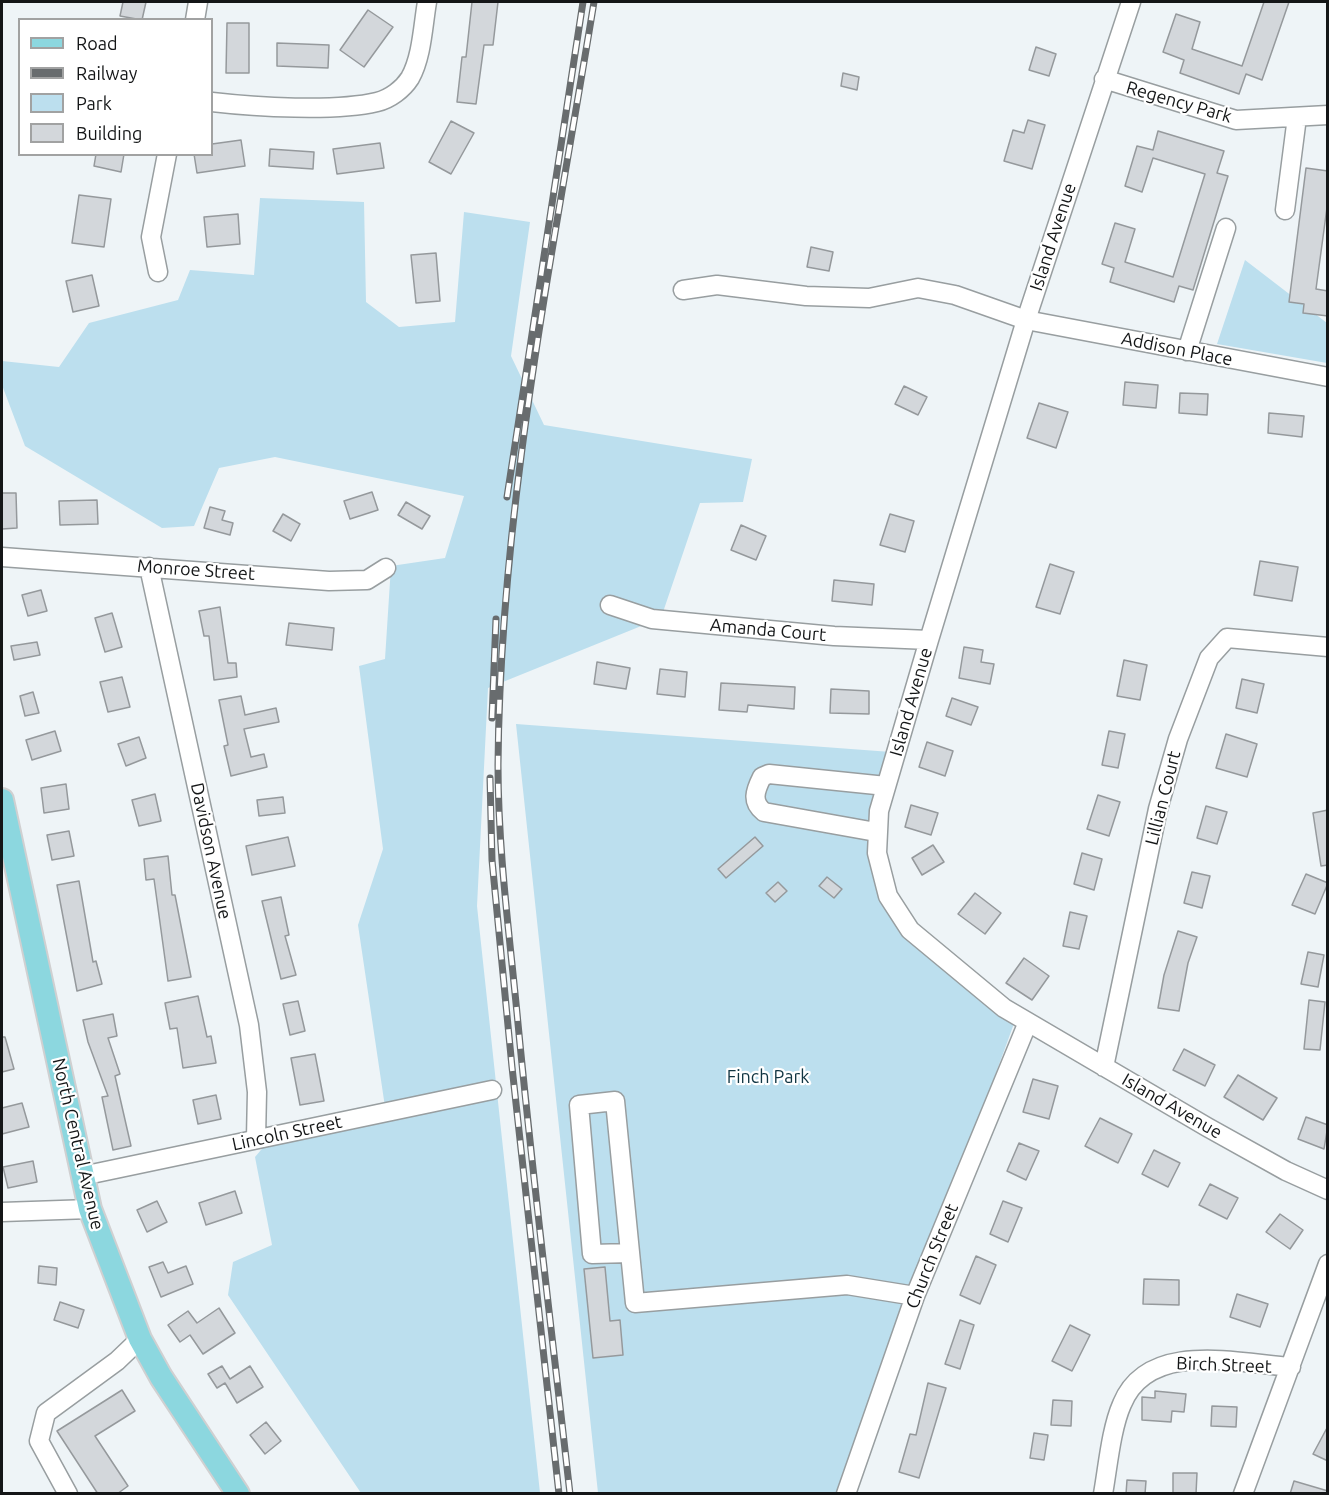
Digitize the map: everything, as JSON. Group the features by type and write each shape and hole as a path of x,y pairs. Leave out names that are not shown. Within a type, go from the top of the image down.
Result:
{"main road":[{"name":"North Central Avenue","path":"2,800 90,1209 140,1339 161,1377 238,1494"}],"street":[{"path":"195,18 198,2"},
{"path":"213,102 310,107 361,104 390,97 406,83 416,64 427,2"},
{"name":"Island Avenue","path":"1131,2 1026,320 886,786 876,832 881,876 888,896 910,930 1004,1008 1276,1166 1328,1190"},
{"name":"Regency Park","path":"1104,79 1236,120 1328,115"},
{"path":"1285,210 1297,117"},
{"path":"158,272 151,237 167,156"},
{"path":"1187,351 1226,228"},
{"name":"Addison Place","path":"683,290 717,285 806,296 869,298 918,288 955,295 1026,320 1328,377"},
{"name":"Monroe Street","path":"2,557 329,580 367,580 386,568"},
{"name":"Davidson Avenue","path":"149,567 249,1025 256,1092 256,1138"},
{"name":"Amanda Court","path":"610,605 652,619 834,636 929,640"},
{"name":"Lillian Court","path":"1104,1067 1158,809 1178,740 1209,658 1227,638 1328,647"},
{"path":"876,832 764,812 757,807 754,796 762,777 770,774 886,786"},
{"name":"Church Street","path":"846,1494 915,1296 1028,1022"},
{"name":"Lincoln Street","path":"82,1176 492,1090"},
{"path":"630,1253 592,1254 579,1105 615,1101 635,1303 847,1285 915,1296"},
{"path":"2,1212 90,1209"},
{"path":"1243,1494 1328,1264"},
{"path":"68,1494 39,1441 46,1413 117,1361 140,1339"},
{"name":"Birch Street","path":"1103,1494 1122,1403 1130,1389 1154,1368 1184,1360 1291,1367"}],"green space":[{"path":"260,198 364,202 366,302 399,327 455,322 464,212 530,222 511,356 544,425 752,459 743,502 700,503 661,618 488,688 477,906 540,1493 361,1493 228,1295 233,1262 272,1245 255,1157 277,1131 385,1107 358,925 383,849 359,666 385,659 391,566 445,558 464,496 275,457 219,468 194,526 162,528 25,446 2,385 2,361 59,367 89,323 178,300 190,270 254,275"},
{"path":"1245,260 1327,323 1327,363 1217,344"},
{"name":"Finch Park","path":"516,724 891,752 877,816 897,907 1016,1018 843,1493 598,1493"}],"building":[{"path":"123,2 146,2 142,18 120,16"},
{"path":"472,2 498,2 493,45 484,45 476,104 457,102 462,57 466,57"},
{"path":"1264,2 1289,2 1262,80 1246,74 1239,94 1180,73 1184,60 1163,52 1176,14 1200,22 1192,49 1242,66"},
{"path":"368,10 393,27 364,67 340,50"},
{"path":"227,23 249,23 249,73 226,73"},
{"path":"277,43 329,45 328,68 277,66"},
{"path":"1036,47 1056,54 1049,76 1029,70"},
{"path":"843,73 859,77 857,90 841,86"},
{"path":"1028,120 1045,125 1032,169 1004,161 1013,130 1024,133"},
{"path":"451,121 474,133 451,174 429,162"},
{"path":"1158,131 1224,151 1217,173 1228,176 1193,290 1179,286 1174,302 1110,282 1114,268 1102,264 1115,223 1135,229 1125,262 1173,277 1205,174 1153,158 1142,192 1125,186 1137,146 1153,150"},
{"path":"241,140 245,166 197,173 194,156 213,156 213,144"},
{"path":"380,143 384,168 337,174 333,149"},
{"path":"270,149 314,152 313,169 269,166"},
{"path":"96,156 124,156 121,172 94,166"},
{"path":"1306,168 1328,171 1328,200 1316,289 1328,291 1328,316 1303,313 1304,304 1289,302"},
{"path":"79,195 111,199 104,247 72,243"},
{"path":"238,214 240,244 207,247 204,217"},
{"path":"811,247 833,252 829,271 807,267"},
{"path":"436,253 440,301 416,303 411,255"},
{"path":"92,275 99,306 73,312 66,281"},
{"path":"1125,382 1158,385 1156,408 1123,405"},
{"path":"904,386 927,397 918,415 895,404"},
{"path":"1180,393 1208,394 1207,415 1179,413"},
{"path":"1039,403 1068,412 1056,448 1027,438"},
{"path":"1269,413 1304,416 1302,437 1268,433"},
{"path":"372,492 378,510 350,519 344,501"},
{"path":"2,493 16,493 17,528 2,529"},
{"path":"97,500 98,524 60,525 59,501"},
{"path":"406,502 430,516 422,529 398,515"},
{"path":"210,507 225,511 222,520 233,523 230,535 204,528"},
{"path":"283,514 300,524 291,541 273,531"},
{"path":"890,514 914,521 905,552 880,545"},
{"path":"741,525 766,536 756,560 731,550"},
{"path":"1260,561 1298,567 1292,601 1254,595"},
{"path":"1050,564 1074,572 1060,614 1036,607"},
{"path":"834,580 874,584 872,605 832,601"},
{"path":"41,590 47,611 28,616 22,595"},
{"path":"220,607 228,663 236,663 237,677 214,680 209,636 204,636 199,611"},
{"path":"112,613 122,647 105,652 95,618"},
{"path":"289,623 334,628 332,650 286,645"},
{"path":"37,642 40,655 14,660 11,646"},
{"path":"964,647 983,650 981,662 994,664 990,684 959,678"},
{"path":"1124,660 1147,665 1140,700 1117,696"},
{"path":"597,662 630,668 626,689 594,684"},
{"path":"660,669 687,672 685,697 657,694"},
{"path":"122,677 130,707 108,712 100,682"},
{"path":"1242,679 1264,684 1257,713 1236,708"},
{"path":"721,683 795,687 794,709 748,705 747,712 719,710"},
{"path":"831,689 869,691 869,714 830,713"},
{"path":"33,692 39,713 25,716 20,696"},
{"path":"241,696 245,715 276,708 279,722 244,729 251,757 264,754 267,767 231,776 224,746 228,745 219,700"},
{"path":"952,698 978,707 971,725 946,716"},
{"path":"55,731 61,751 32,760 26,740"},
{"path":"1109,731 1125,734 1118,768 1102,765"},
{"path":"1226,734 1257,744 1247,777 1216,768"},
{"path":"139,737 146,758 126,766 118,744"},
{"path":"927,742 953,751 945,776 919,767"},
{"path":"66,784 69,809 44,813 41,788"},
{"path":"155,794 161,821 139,826 132,800"},
{"path":"1098,795 1120,802 1109,836 1087,829"},
{"path":"283,797 285,813 259,816 257,800"},
{"path":"911,805 938,813 931,835 905,827"},
{"path":"1206,806 1227,812 1217,844 1197,838"},
{"path":"1328,810 1328,865 1321,866 1313,813"},
{"path":"69,831 74,856 52,860 47,835"},
{"path":"288,837 295,866 252,875 246,846"},
{"path":"755,837 763,846 726,878 718,869"},
{"path":"933,845 944,862 922,875 912,858"},
{"path":"1082,853 1102,859 1094,890 1074,884"},
{"path":"168,856 172,895 175,895 191,977 168,981 154,879 146,880 144,859"},
{"path":"1192,872 1210,876 1202,908 1184,903"},
{"path":"1306,874 1328,883 1315,914 1292,905"},
{"path":"827,877 842,889 834,898 819,886"},
{"path":"79,881 93,962 96,961 102,984 77,991 57,885"},
{"path":"778,882 787,891 775,902 766,893"},
{"path":"975,893 1001,913 985,934 958,914"},
{"path":"281,897 289,935 285,936 296,975 281,979 262,901"},
{"path":"1070,912 1087,916 1079,949 1063,946"},
{"path":"1178,931 1197,937 1188,963 1179,1011 1158,1008 1164,975"},
{"path":"1308,952 1324,955 1318,987 1301,984"},
{"path":"1024,958 1049,976 1032,1000 1006,983"},
{"path":"198,996 207,1037 211,1036 216,1063 183,1068 177,1028 170,1029 165,1003"},
{"path":"1309,1000 1325,1002 1320,1050 1304,1049"},
{"path":"298,1001 305,1031 290,1035 283,1004"},
{"path":"113,1014 117,1036 108,1038 120,1074 115,1076 131,1146 113,1150 102,1097 108,1096 88,1042 83,1020"},
{"path":"2,1037 5,1037 14,1069 2,1072"},
{"path":"1184,1049 1215,1065 1205,1086 1173,1070"},
{"path":"315,1054 324,1101 300,1105 291,1058"},
{"path":"1238,1075 1277,1098 1263,1120 1224,1097"},
{"path":"1033,1079 1058,1086 1049,1119 1023,1112"},
{"path":"216,1095 221,1119 198,1124 193,1100"},
{"path":"22,1103 29,1127 2,1134 2,1108"},
{"path":"1306,1117 1328,1125 1324,1149 1298,1139"},
{"path":"1100,1118 1132,1134 1118,1163 1085,1146"},
{"path":"1019,1143 1039,1151 1026,1180 1007,1171"},
{"path":"1154,1150 1180,1163 1168,1187 1142,1174"},
{"path":"33,1161 37,1182 8,1188 3,1167"},
{"path":"1210,1184 1238,1198 1227,1219 1199,1205"},
{"path":"235,1191 242,1213 206,1225 199,1203"},
{"path":"157,1201 167,1222 147,1232 137,1210"},
{"path":"1003,1201 1022,1208 1008,1242 990,1234"},
{"path":"1280,1214 1303,1230 1290,1249 1266,1232"},
{"path":"976,1256 996,1265 980,1304 960,1295"},
{"path":"163,1262 168,1273 186,1266 193,1284 161,1297 149,1267"},
{"path":"39,1266 57,1268 56,1285 38,1283"},
{"path":"605,1267 610,1321 620,1320 623,1355 593,1358 584,1269"},
{"path":"1144,1279 1179,1280 1179,1305 1143,1304"},
{"path":"1237,1294 1268,1304 1260,1327 1230,1317"},
{"path":"60,1302 84,1310 78,1328 54,1320"},
{"path":"219,1308 235,1333 203,1354 190,1335 180,1342 168,1325 188,1311 197,1323"},
{"path":"960,1320 974,1325 960,1369 945,1364"},
{"path":"1070,1325 1090,1335 1072,1371 1052,1361"},
{"path":"222,1366 230,1379 250,1366 263,1387 237,1403 225,1383 217,1388 208,1374"},
{"path":"928,1383 946,1388 919,1478 899,1472 910,1434 916,1435"},
{"path":"122,1390 135,1411 95,1436 128,1486 117,1494 98,1494 57,1431"},
{"path":"1155,1391 1186,1394 1184,1412 1172,1411 1171,1422 1142,1420 1142,1397 1155,1398"},
{"path":"1053,1400 1072,1401 1071,1426 1051,1425"},
{"path":"1212,1406 1237,1407 1236,1427 1211,1426"},
{"path":"266,1422 281,1441 265,1454 250,1435"},
{"path":"1328,1426 1328,1461 1313,1454"},
{"path":"1034,1433 1048,1435 1044,1460 1030,1458"},
{"path":"1173,1473 1197,1473 1196,1494 1173,1494"},
{"path":"1127,1480 1146,1481 1145,1494 1126,1494"},
{"path":"1294,1481 1328,1491 1327,1494 1290,1494"}],"railway":[{"path":"507,497 583,2"},
{"path":"570,1494 507,920 498,765 501,669 518,477 546,286 594,2"},
{"path":"492,718 496,619"},
{"path":"490,778 492,860 512,1067 559,1494"}]}
